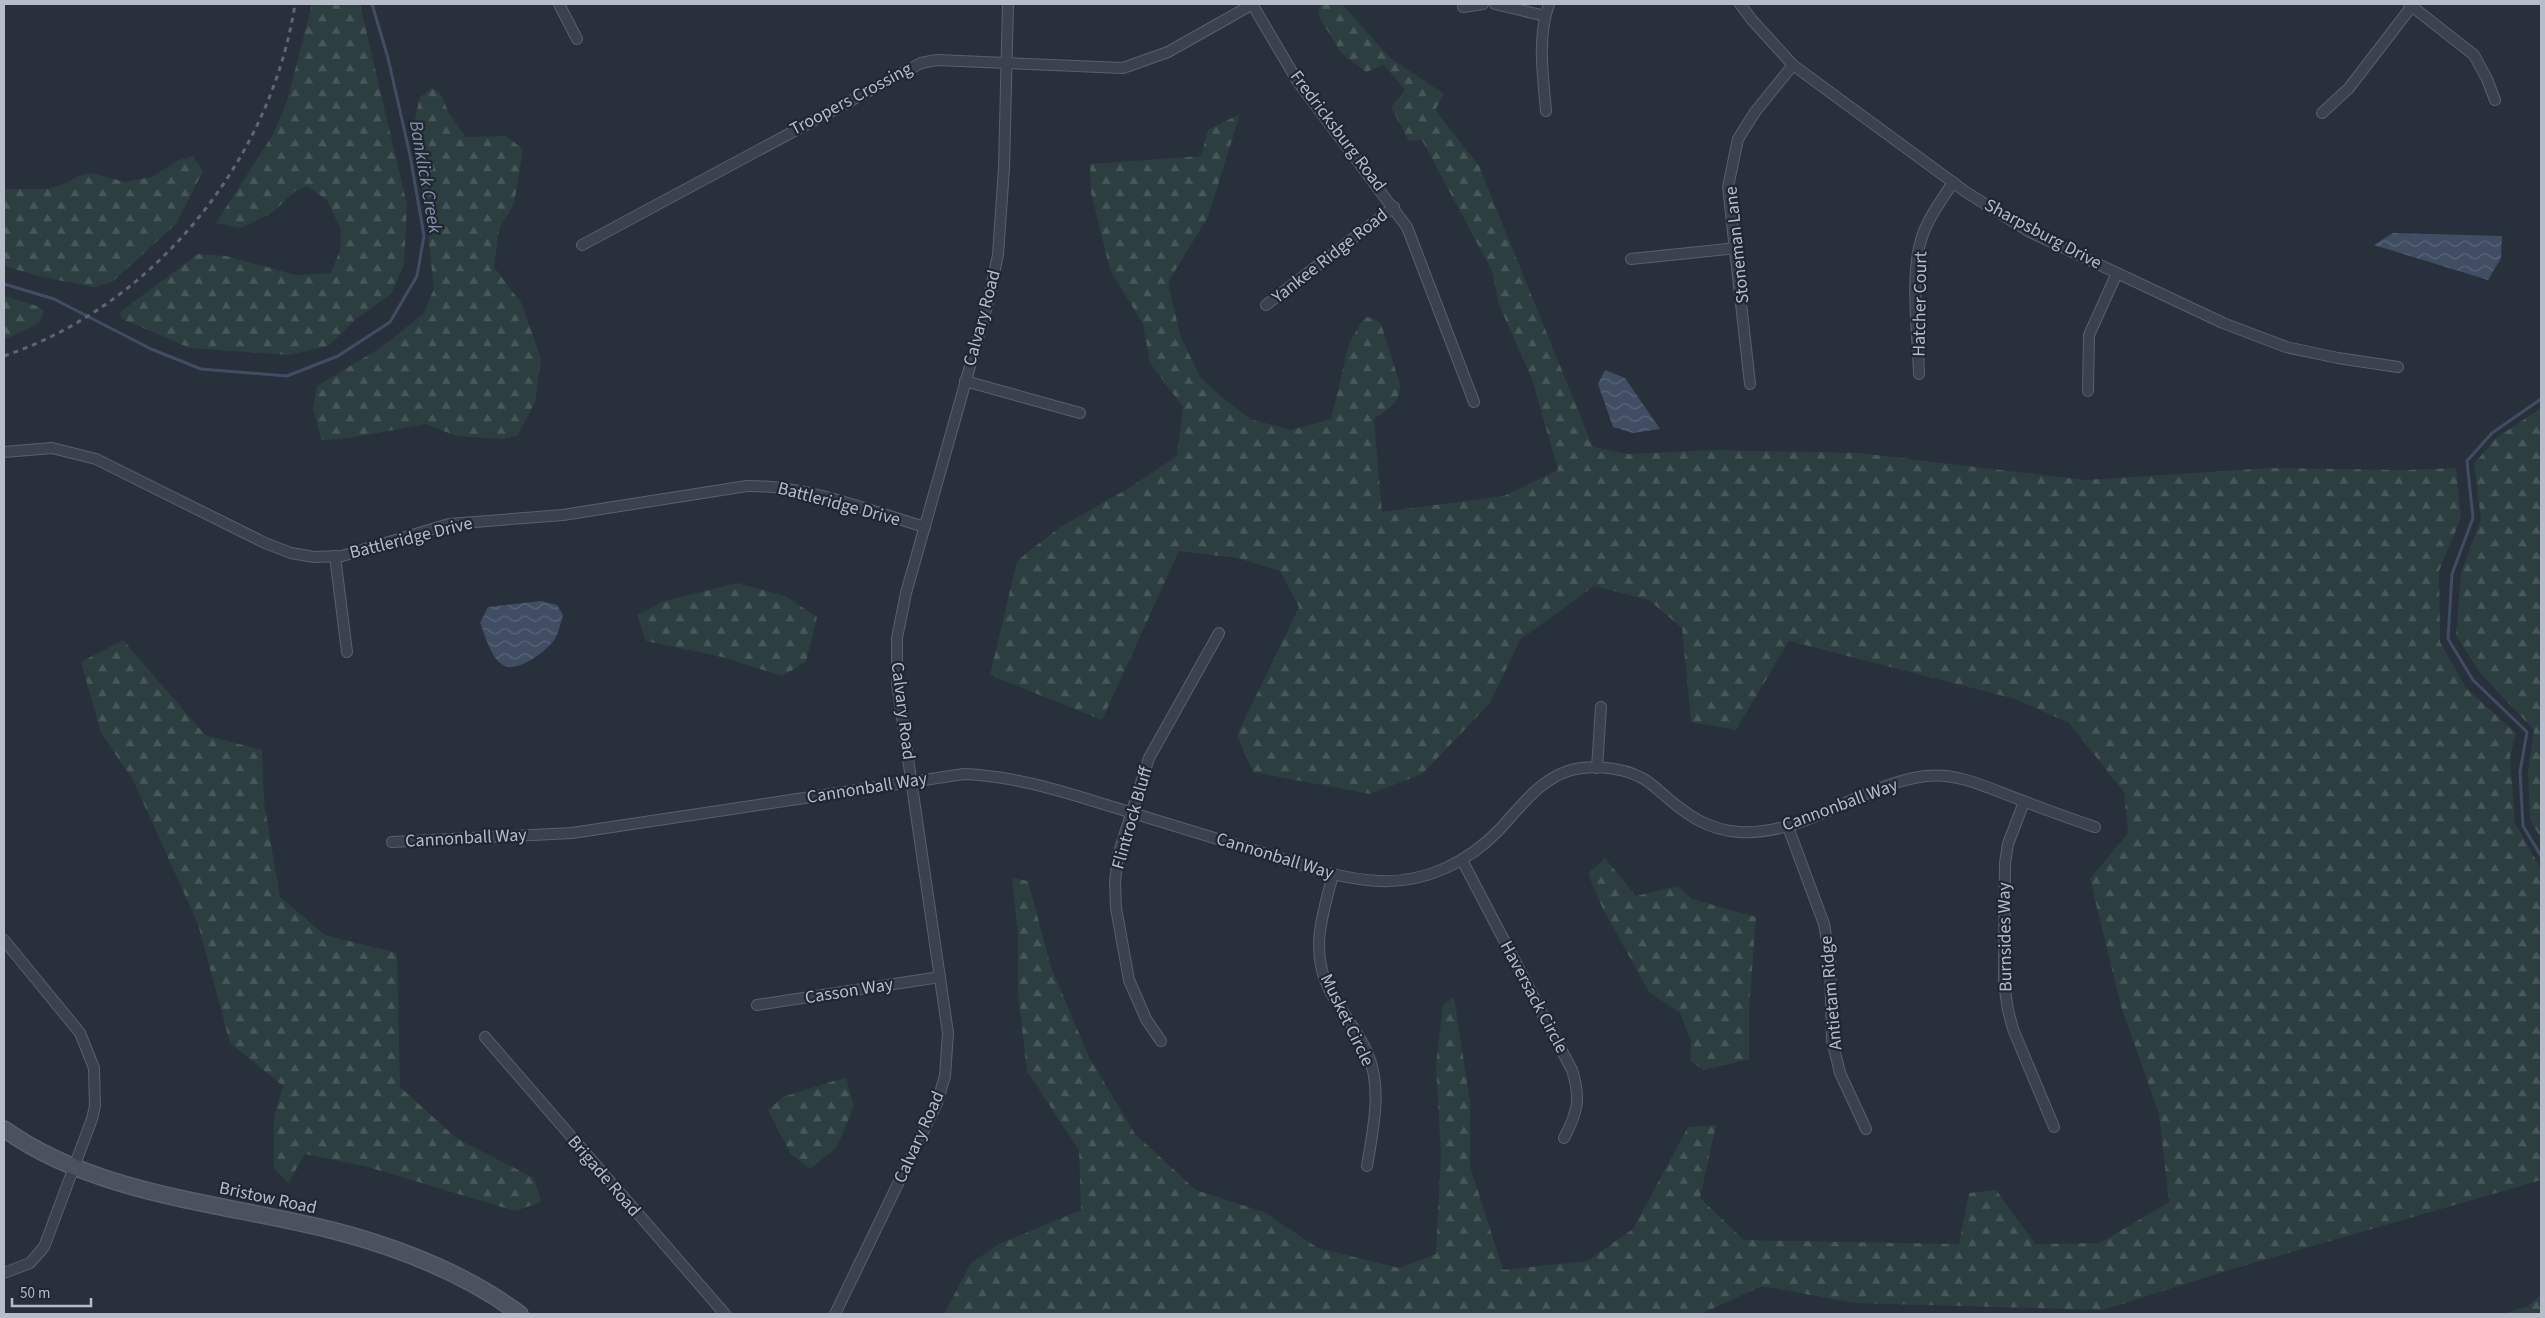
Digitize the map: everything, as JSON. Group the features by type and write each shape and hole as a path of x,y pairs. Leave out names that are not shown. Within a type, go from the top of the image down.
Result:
{"main road":[{"name":"Bristow Road","path":"4,1129 73,1166 168,1195 334,1231 392,1248 464,1279 520,1314"}],"street":[{"path":"558,4 577,39"},
{"name":"Calvary Road","path":"835,1314 937,1103 948,1052 948,1033 896,683 895,658 906,593 987,306 998,255 1004,168 1008,4"},
{"name":"Troopers Crossing","path":"582,245 921,62 938,60 1123,68 1168,52 1252,4"},
{"name":"Fredricksburg Road","path":"1252,4 1298,82 1328,124 1394,207 1407,227 1421,258 1474,402"},
{"path":"1463,7 1483,4"},
{"path":"1495,4 1545,16"},
{"path":"1546,111 1541,54 1545,16 1549,4"},
{"name":"Sharpsburg Drive","path":"1740,4 1793,65 1953,182 2028,231 2223,323 2286,347 2338,358 2398,367"},
{"path":"2322,113 2349,88 2411,5 2474,55 2488,78 2495,100"},
{"name":"Stoneman Lane","path":"1750,384 1737,248 1728,187 1738,139 1755,112 1793,65"},
{"name":"Hatcher Court","path":"1919,374 1917,262 1921,239 1953,182"},
{"name":"Yankee Ridge Road","path":"1266,305 1394,207"},
{"path":"1632,259 1737,248"},
{"path":"2088,391 2090,334 2117,273"},
{"path":"965,381 1080,413"},
{"name":"Battleridge Drive","path":"4,452 52,448 87,456 115,467 274,546 291,553 314,557 335,556 449,524 563,515 747,486 772,486 828,499 925,527"},
{"path":"335,556 347,652"},
{"name":"Flintrock Bluff","path":"1160,1041 1146,1019 1129,980 1116,908 1115,882 1118,855 1150,758 1220,633"},
{"path":"1597,768 1601,706"},
{"name":"Cannonball Way","path":"392,842 572,833 964,774 999,776 1131,813 1333,875 1395,880 1435,873 1462,860 1478,850 1534,792 1551,779 1576,769 1597,768 1618,770 1640,777 1689,816 1709,826 1742,833 1788,827 1899,782 1928,776 1952,777 1976,782 2024,802 2095,827"},
{"name":"Burnsides Way","path":"2024,802 2008,844 2005,863 2004,984 2013,1029 2054,1127"},
{"name":"Antietam Ridge","path":"1788,827 1824,924 1830,960 1832,1040 1840,1073 1866,1130"},
{"name":"Haversack Circle","path":"1462,860 1572,1070 1577,1088 1576,1116 1564,1138"},
{"name":"Musket Circle","path":"1333,875 1320,920 1319,958 1330,991 1367,1052 1372,1069 1375,1106 1367,1166"},
{"path":"4,940 80,1033 91,1055 94,1068 95,1106 44,1247 30,1263 4,1273"},
{"name":"Casson Way","path":"757,1005 940,977"},
{"name":"Brigade Road","path":"485,1037 725,1314"}],"green space":[{"path":"312,4 360,4 407,205 404,264 391,294 356,319 328,346 289,355 190,348 122,319 120,312 198,254 226,256 296,275 331,273 340,250 341,230 327,200 307,186 295,191 272,213 241,228 216,223 272,136 286,105"},
{"path":"1320,4 1342,4 1390,58 1444,94 1435,110 1479,166 1593,447 1628,454 1712,450 1859,453 2085,480 2270,468 2404,470 2456,468 2461,518 2439,571 2440,642 2466,688 2516,733 2510,757 2515,823 2541,869 2541,1180 2226,1271 2103,1310 1855,1303 1762,1286 1701,1314 944,1314 971,1263 999,1244 1081,1210 1079,1150 1027,1071 1018,994 1018,934 1012,878 1028,881 1051,967 1089,1057 1135,1134 1196,1190 1264,1212 1318,1248 1399,1268 1436,1254 1441,1153 1436,1065 1443,1005 1454,997 1470,1102 1470,1166 1503,1270 1587,1261 1633,1229 1688,1127 1716,1125 1700,1198 1744,1240 1959,1244 1969,1193 1996,1190 2035,1244 2100,1243 2169,1202 2159,1114 2121,1006 2090,879 2128,833 2124,792 2069,723 2015,699 1789,641 1736,730 1691,722 1682,628 1649,600 1594,586 1520,640 1490,703 1422,774 1370,794 1253,772 1237,735 1299,607 1280,571 1237,558 1179,551 1102,720 990,675 1017,561 1060,527 1129,488 1177,456 1183,407 1150,363 1143,324 1110,270 1091,192 1090,164 1201,156 1208,130 1240,114 1208,217 1168,282 1180,335 1200,377 1224,399 1250,419 1291,430 1331,419 1349,344 1360,324 1367,317 1375,319 1381,324 1400,384 1396,401 1374,419 1382,512 1504,496 1558,470 1532,379 1499,305 1492,271 1422,140 1409,141 1391,107 1405,90 1384,65 1366,72 1342,54 1318,15"},
{"path":"432,88 440,93 449,113 466,137 506,136 523,149 514,204 499,229 494,267 522,304 541,359 535,402 518,435 503,439 456,436 427,424 349,438 321,440 313,408 317,386 380,348 423,314 434,289 415,118 420,97"},
{"path":"193,156 203,171 176,224 112,282 94,287 42,277 4,266 4,189 48,189 67,183 78,176 91,173 125,182 152,177 179,160"},
{"path":"4,296 37,306 44,311 39,323 4,340"},
{"path":"2541,408 2541,838 2530,820 2528,771 2534,730 2480,673 2456,635 2461,573 2481,519 2474,464 2496,438"},
{"path":"738,583 785,596 817,617 806,662 782,676 722,657 646,641 637,615 664,601"},
{"path":"123,640 205,735 262,750 264,802 280,897 325,935 397,953 400,1087 456,1138 534,1178 541,1202 515,1211 368,1167 305,1154 288,1183 274,1168 274,1116 283,1086 230,1043 198,924 133,780 101,733 81,662"},
{"path":"1605,858 1636,896 1678,886 1692,899 1756,917 1749,1009 1749,1059 1704,1070 1690,1061 1691,1041 1680,1013 1649,992 1603,909 1588,874"},
{"path":"846,1077 854,1106 837,1147 810,1169 791,1154 768,1110 783,1097"},
{"path":"2541,1294 2541,1314 2503,1314 2528,1306"}],"water":[{"path":"2393,233 2502,236 2501,258 2488,280 2374,245"},
{"path":"1605,370 1625,378 1660,429 1633,433 1613,427 1598,384"},
{"path":"541,601 557,605 563,615 556,637 547,648 525,663 511,667 500,663 487,641 480,623 488,607"}],"waterway":[{"name":"Banklick Creek","path":"4,284 54,299 151,349 201,369 287,376 338,356 390,322 417,276 424,236 410,155 388,58 372,4"},
{"path":"2541,399 2492,433 2467,461 2473,518 2452,574 2448,639 2473,680 2527,732 2520,772 2523,826 2541,856"}],"railway":[{"path":"4,356 59,333 110,301 156,263 197,219 232,170 261,118 282,62 295,4"}]}
